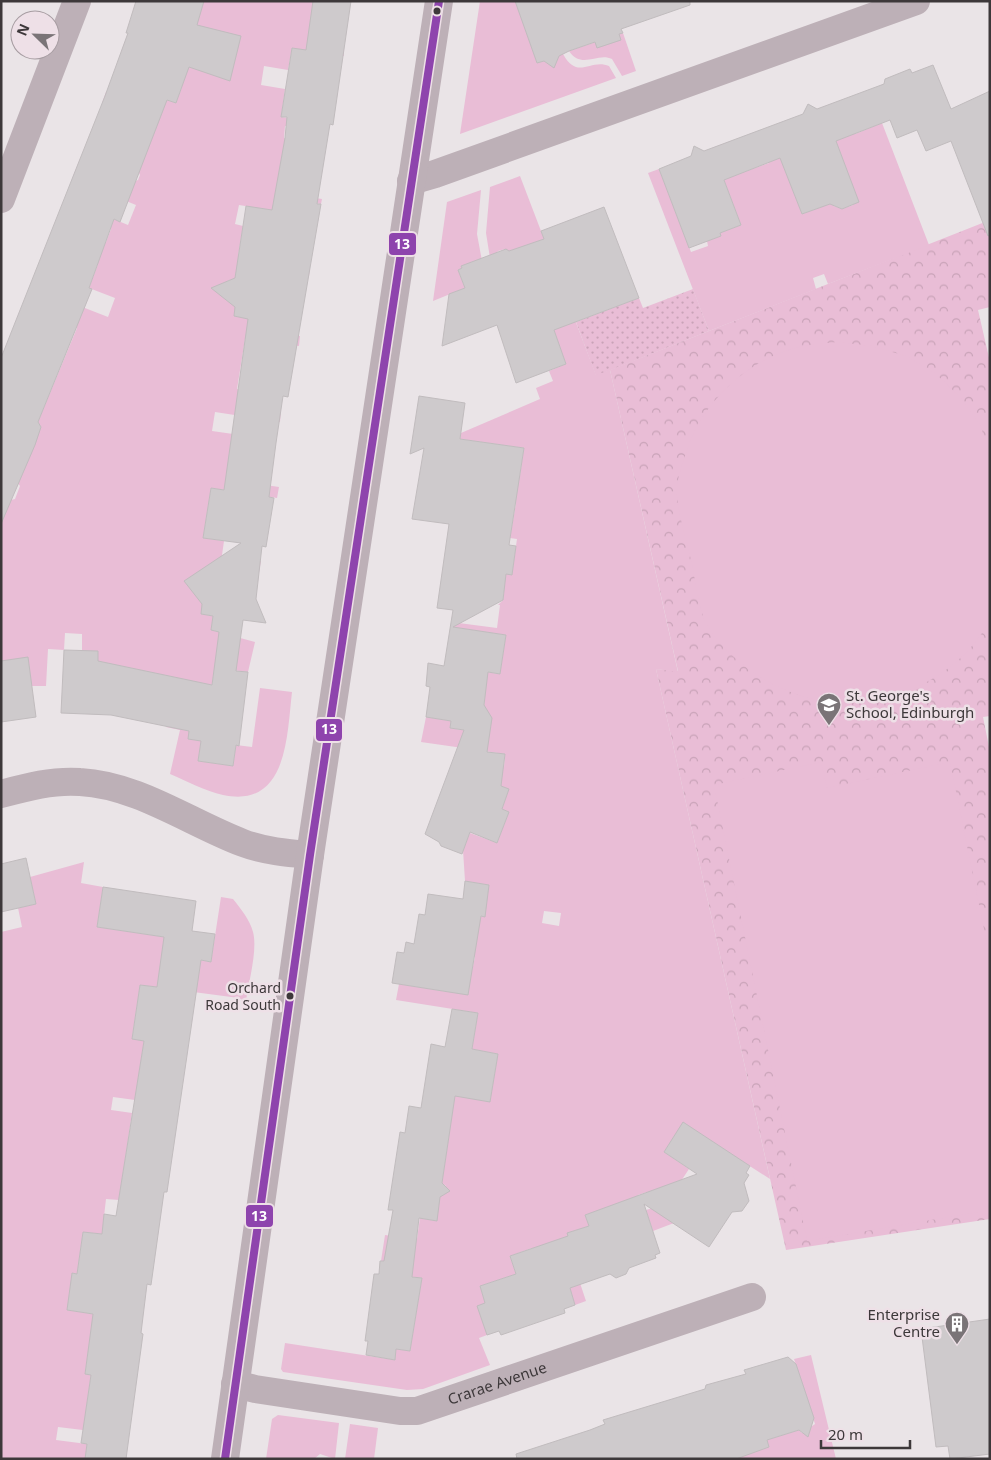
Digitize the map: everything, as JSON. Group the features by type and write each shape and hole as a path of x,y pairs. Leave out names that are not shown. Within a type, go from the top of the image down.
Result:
{"street":[{"path":"1,199 77,1"},
{"path":"225,1459 310,855 439,1"},
{"path":"411,180 435,174 916,1"},
{"path":"1,794 60,782 105,785 131,794 257,848 310,855"},
{"name":"Crarae Avenue","path":"235,1384 255,1389 400,1411 417,1411 752,1297"}],"green space":[{"path":"204,1 313,1 321,45 344,49 344,56 292,48 288,70 264,66 261,85 285,89 281,117 330,124 328,133 285,126 284,138 289,139 276,192 322,199 321,204 296,200 294,214 239,205 235,224 243,226 238,256 310,268 309,276 239,282 229,280 222,285 221,295 226,300 236,302 234,316 270,322 269,331 300,336 299,346 245,339 237,389 254,392 252,406 281,410 280,422 215,412 212,431 233,434 226,479 279,487 277,498 211,488 203,538 224,541 222,555 261,561 259,572 208,565 201,614 213,616 211,630 255,642 248,672 224,669 214,672 198,761 233,766 236,745 252,747 260,688 292,692 285,747 280,764 272,780 260,791 244,796 216,793 170,774 180,730 166,727 177,678 129,668 96,687 98,652 82,651 82,634 65,633 64,650 48,649 46,686 31,686 9,660 2,661 1,668 1,518 11,500 15,499 20,486 18,483 41,427 38,422 77,328 42,314 54,296 108,317 115,298 89,288 98,264 67,252 106,242 111,229 107,227 111,218 128,225 136,205 72,179 80,159 123,176 131,183 138,180 140,175 138,171 156,125 102,103 106,92 161,113 166,100 176,103 182,87 176,73 121,52 125,42 183,64"},
{"path":"480,1 518,1 517,4 537,63 544,61 549,64 557,61 558,55 563,54 569,62 579,68 602,64 609,66 616,78 460,134"},
{"path":"623,33 636,71 622,76 612,59 601,57 584,60 574,57 569,51"},
{"path":"843,100 855,134 882,123 929,245 828,284 824,274 813,278 816,289 709,331 648,173 659,169 691,252 708,246 707,241 721,236 720,233 741,225 712,148 731,141 744,172 769,163 757,132 769,127 802,214 821,207 821,173 834,206 842,209 853,205 856,197 823,107"},
{"path":"520,176 596,375 610,370 678,672 656,669 770,1179 683,1123 664,1152 689,1169 667,1202 674,1223 653,1231 646,1210 656,1207 652,1195 647,1192 638,1195 636,1200 585,1215 589,1226 568,1233 572,1259 586,1301 575,1305 566,1277 532,1248 510,1256 516,1274 480,1286 485,1303 487,1335 479,1338 490,1365 423,1389 407,1390 283,1372 281,1369 285,1343 395,1360 396,1349 410,1351 422,1278 407,1276 408,1265 381,1261 385,1235 417,1239 420,1218 436,1221 440,1196 445,1194 446,1186 442,1183 449,1136 427,1091 490,1101 498,1054 472,1049 478,1013 396,1000 399,984 448,992 459,969 472,971 475,957 462,954 477,916 484,917 489,885 465,881 463,850 470,833 497,843 509,812 502,809 509,789 481,779 477,764 504,767 505,754 421,742 426,717 451,721 450,728 468,731 484,706 485,695 482,693 478,671 500,674 506,635 451,627 451,622 497,628 500,605 498,605 503,600 504,589 493,572 512,574 517,539 510,538 516,503 498,501 520,475 524,448 460,439 461,433 540,399 536,388 553,381 549,371 566,364 543,301 508,251 505,249 498,251 496,255 490,258 486,233 490,187","holes":["544,911 561,913 559,926 542,923"]},
{"path":"481,190 477,234 482,261 461,266 462,268 458,270 465,288 433,301 447,202"},
{"name":"St. George's School, Edinburgh","path":"990,220 990,307 978,310 990,362 990,716 983,717 990,752 990,1219 786,1250 656,669 678,671 610,370"},
{"path":"693,289 709,331 596,376 576,322 639,298 643,308"},
{"path":"838,342 872,346 906,356 936,374 961,398 981,426 990,463 990,619 973,645 962,656 924,684 895,696 874,701 852,703 831,702 789,692 751,671 718,640 704,619 677,497 677,486 681,469 693,434 716,399 731,384 765,360 784,352 804,346"},
{"path":"821,762 827,788 950,762 990,959 990,1210 807,1241 714,785"},
{"path":"84,862 81,883 103,887 97,927 164,937 188,958 211,962 221,897 233,899 252,928 254,957 246,1002 239,998 140,985 132,1038 144,1041 135,1100 113,1097 111,1110 132,1113 119,1200 106,1199 102,1234 83,1232 77,1274 73,1273 67,1310 106,1316 100,1353 88,1352 85,1373 91,1375 86,1409 91,1431 58,1427 56,1440 87,1444 85,1459 1,1459 1,932 22,927 18,908 36,904 30,877"},
{"path":"811,1355 836,1459 713,1459 769,1447 767,1440 799,1430 802,1433 815,1424 794,1359"},
{"path":"278,1415 339,1423 335,1459 320,1454 314,1459 266,1459 272,1419"},
{"path":"350,1424 378,1428 374,1459 345,1459"}],"building":[{"path":"136,1 204,1 197,25 241,36 230,81 189,67 176,103 167,100 120,222 114,219 89,288 92,289 38,422 41,427 35,445 1,524 1,358 105,96 128,33 126,33"},
{"path":"313,1 351,1 333,125 330,124 317,204 321,204 288,397 283,396 276,443 269,497 274,498 266,547 262,546 256,599 266,623 243,620 236,671 248,672 239,746 236,745 233,766 198,761 201,741 188,739 189,731 111,715 61,713 64,650 98,651 98,661 212,685 219,632 211,630 213,616 201,614 202,604 184,581 241,543 203,538 211,488 224,490 248,319 234,316 235,307 211,288 235,278 246,206 272,210 285,138 287,117 281,117 292,48 306,50"},
{"path":"515,1 690,1 690,5 621,29 623,33 619,34 621,40 597,48 595,42 569,51 559,56 554,68 544,61 537,63"},
{"path":"933,65 951,109 990,91 990,235 988,236 951,141 926,151 917,130 897,138 890,120 836,141 859,202 842,209 830,204 802,214 780,158 724,180 741,225 720,233 721,236 689,248 659,169 691,156 694,146 704,151 803,114 808,104 817,109 884,84 885,79 910,69 912,73"},
{"path":"604,207 639,298 554,330 566,364 516,383 497,325 442,346 449,294 465,288 458,270 462,268 461,266 506,249 509,251 544,239 541,231"},
{"path":"419,396 465,403 460,439 524,448 509,545 516,546 512,575 506,574 503,600 453,627 506,635 500,674 488,672 484,705 492,718 487,752 505,754 501,786 509,789 502,809 509,812 497,843 470,832 462,854 441,846 439,842 425,834 464,730 450,728 451,721 426,717 430,687 426,686 428,663 444,666 453,610 437,608 449,524 412,519 424,448 410,454"},
{"path":"28,657 36,717 1,722 1,661"},
{"path":"26,858 36,904 1,912 1,864"},
{"path":"465,881 489,885 485,917 481,916 468,995 392,983 397,952 404,953 406,942 414,944 419,914 425,915 428,894 463,899"},
{"path":"103,887 196,901 192,931 215,934 211,962 201,960 167,1192 164,1192 151,1285 147,1284 141,1333 143,1334 126,1459 85,1459 87,1444 81,1443 91,1375 85,1374 93,1314 67,1310 72,1273 77,1274 83,1232 102,1234 104,1214 116,1216 144,1041 132,1039 140,985 157,987 164,937 97,927"},
{"path":"452,1009 478,1013 472,1049 498,1054 490,1102 455,1096 442,1183 450,1191 440,1197 437,1221 419,1218 412,1277 422,1278 410,1351 396,1349 395,1360 366,1355 368,1341 365,1341 374,1274 379,1274 380,1261 384,1261 393,1210 388,1210 400,1132 405,1133 409,1106 421,1108 431,1044 445,1047"},
{"path":"683,1122 750,1166 746,1173 749,1175 744,1183 749,1201 742,1211 732,1212 709,1247 644,1204 660,1253 655,1255 656,1258 629,1268 626,1274 616,1278 610,1274 570,1288 575,1305 564,1309 565,1313 501,1335 499,1331 487,1335 477,1306 485,1303 480,1286 516,1274 510,1256 568,1236 567,1233 589,1226 585,1215 697,1174 664,1152"},
{"path":"990,1319 990,1454 950,1459 948,1446 936,1447 921,1329"},
{"path":"788,1357 796,1364 814,1418 808,1437 799,1430 767,1440 769,1447 736,1459 517,1459 516,1454 590,1430 605,1424 603,1420 705,1389 706,1385 746,1374 744,1370"}],"transit line":[{"name":"13","path":"225,1459 310,855 439,1"}],"place":[{"name":"St. George's School, Edinburgh","path":"829,726"},
{"name":"Orchard Road South","path":"290,996"},
{"name":"Enterprise Centre","path":"957,1345"}]}
